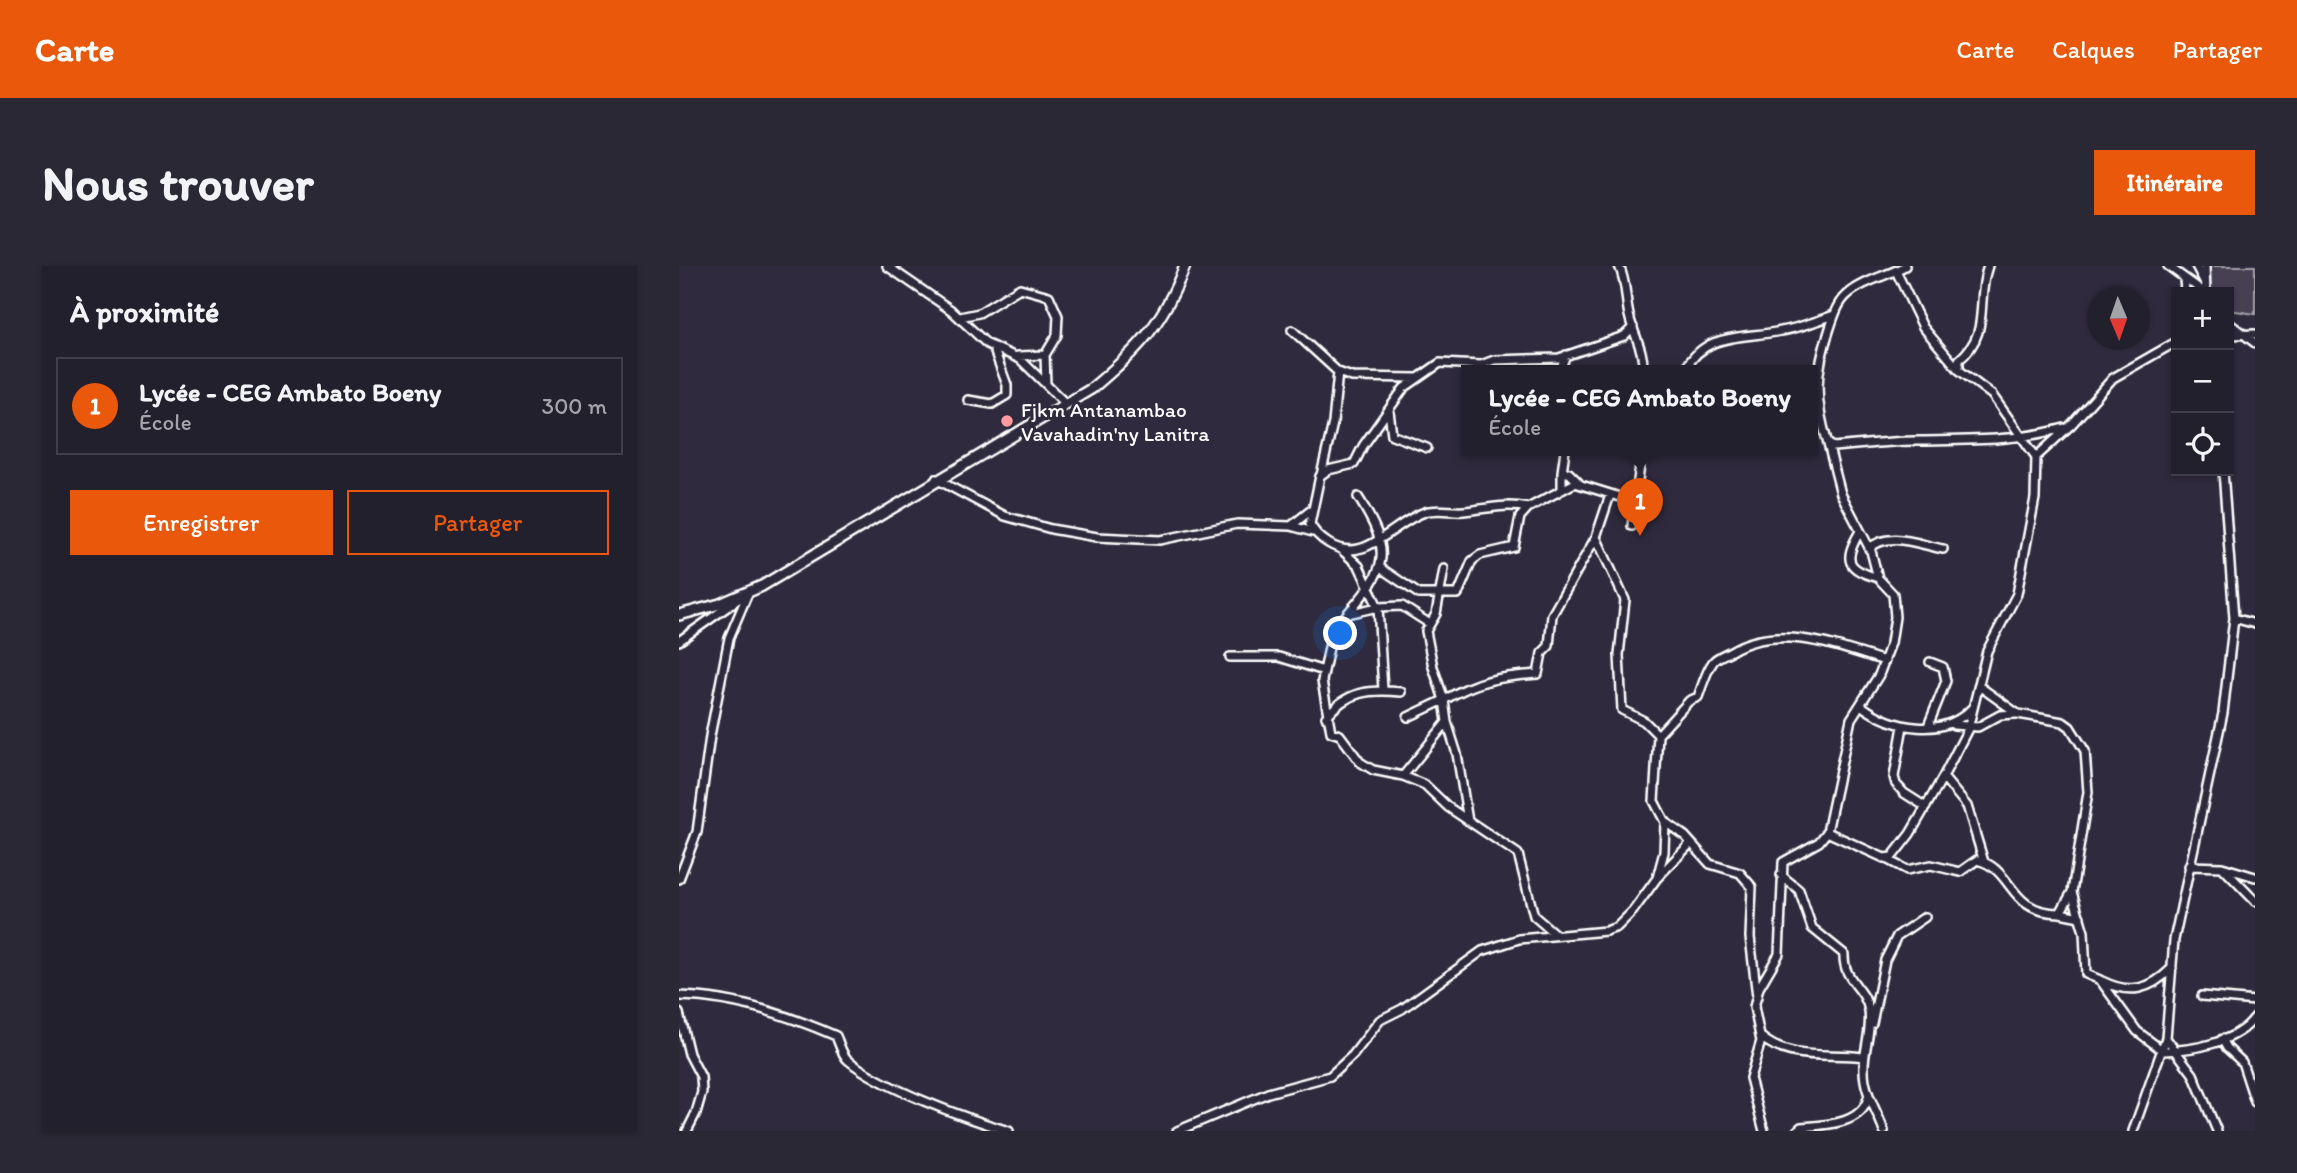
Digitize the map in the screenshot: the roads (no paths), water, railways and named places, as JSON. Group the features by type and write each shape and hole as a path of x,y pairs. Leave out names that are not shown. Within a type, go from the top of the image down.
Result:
{"street":[{"path":"887,266 960,317 976,336 1014,356 1066,404"},
{"path":"679,642 750,591 1066,404 1134,354 1170,302 1185,266"},
{"path":"1619,266 1633,327 1642,351 1643,365"},
{"path":"1818,370 1834,315 1846,296 1855,288 1905,266"},
{"path":"1959,370 1959,360 1975,344 1979,334 1983,285 1988,266"},
{"path":"2168,266 2196,287"},
{"path":"2196,266 2204,282"},
{"path":"2204,287 2205,266"},
{"path":"1884,858 1892,857 1926,807 1969,727 1987,651 2017,594 2035,498 2036,457 1992,395 1959,370 1923,327 1896,271"},
{"path":"2183,279 2184,287"},
{"path":"960,317 979,313 1020,288 1049,296 1058,316 1057,335 1045,355 1046,384"},
{"path":"1688,365 1699,349 1712,343 1782,331 1834,315"},
{"path":"1320,476 1328,470 1355,464 1363,446 1404,388 1440,363 1481,365 1494,360 1559,358 1624,336 1633,327"},
{"path":"2234,327 2255,343"},
{"path":"1292,330 1338,372 1352,377 1417,377"},
{"path":"2234,335 2255,334"},
{"path":"2036,457 2124,370 2171,345"},
{"path":"968,400 992,404 1007,395 1007,385 993,347"},
{"path":"1014,356 1045,355"},
{"path":"1562,365 1566,355"},
{"path":"1314,532 1310,524 1311,511 1333,423 1338,372"},
{"path":"1764,1131 1750,1078 1760,1050 1761,1037 1754,1007 1779,954 1782,934 1783,862 1819,842 1827,832 1851,719 1862,706 1885,661 1891,643 1895,604 1893,594 1878,578 1869,548 1840,494 1818,398"},
{"path":"1389,410 1392,435 1427,448"},
{"path":"1828,444 1834,447 2022,437 2068,427"},
{"path":"1562,490 1564,456"},
{"path":"1632,526 1641,456"},
{"path":"1562,472 1569,473 1579,484 1636,502"},
{"path":"2133,1131 2166,1038 2172,967 2189,866 2223,713 2234,618 2224,476"},
{"path":"936,479 1005,516 1051,529 1097,537 1160,540 1237,524 1291,526 1314,532 1340,548 1359,566 1370,587 1378,607 1384,690"},
{"path":"1379,568 1419,594 1458,594 1472,561 1480,555 1514,547 1520,517 1528,508 1579,484"},
{"path":"1408,717 1469,685 1494,677 1538,674 1542,653 1549,646 1552,615 1596,537 1610,495"},
{"path":"1358,497 1382,539 1379,568 1370,587 1332,633 1322,696 1331,732 1340,735 1360,762 1373,770 1403,776 1425,785 1448,807 1518,854 1534,916 1557,935"},
{"path":"1340,548 1351,551 1382,539 1406,521 1427,511 1464,511 1511,504 1528,508"},
{"path":"1291,526 1311,511"},
{"path":"1859,533 1849,551 1851,566 1857,572 1878,578"},
{"path":"1596,537 1625,600 1619,655 1622,710 1644,721 1658,735"},
{"path":"1869,548 1881,540 1893,539 1943,549"},
{"path":"1444,569 1441,596 1426,631 1457,754 1468,821"},
{"path":"679,615 720,604 750,591"},
{"path":"679,879 697,832 710,736 729,638 750,591"},
{"path":"1347,614 1378,607 1402,606 1430,624"},
{"path":"2234,618 2255,624"},
{"path":"1757,997 1750,937 1752,887 1740,873 1710,864 1665,822 1654,802 1658,735 1689,701 1698,697 1713,661 1744,643 1762,638 1809,641 1885,661"},
{"path":"1230,657 1279,657 1324,671"},
{"path":"1928,726 1946,681 1943,667 1930,662"},
{"path":"1979,686 2018,714"},
{"path":"1326,717 1345,697 1357,692 1401,692"},
{"path":"1953,725 1975,705"},
{"path":"1862,706 1885,721 1903,726 1985,726 2000,715 2018,714 2063,722 2070,727 2085,751 2088,792 2072,892 2060,913"},
{"path":"1403,776 1447,722"},
{"path":"1903,726 1894,776 1896,785 1926,807"},
{"path":"1943,777 1967,806 1984,862"},
{"path":"1657,878 1664,852 1665,822"},
{"path":"1827,832 1907,870 1931,865 1960,872 1977,860 1984,862 2005,880 2026,906 2081,917"},
{"path":"1177,1131 1268,1093 1330,1076 1353,1055 1380,1020 1402,1009 1482,951 1519,939 1606,931 1617,927 1657,878 1690,844"},
{"path":"2189,866 2222,867 2255,877"},
{"path":"2222,867 2255,901"},
{"path":"1781,875 1799,890 1812,928 1844,954 1844,969 1865,996 1870,1030"},
{"path":"2072,892 2081,917 2087,974 2123,990 2139,989 2158,981 2172,967"},
{"path":"1884,1131 1868,1097 1864,1057 1885,960 1897,936 1925,918"},
{"path":"2100,981 2137,1031 2162,1051 2175,1051 2222,1039 2245,1028 2255,1017"},
{"path":"679,996 710,996 804,1022 836,1036 846,1059 874,1076 938,1105 1009,1131"},
{"path":"2203,996 2255,1001"},
{"path":"679,1013 689,1054 701,1077 702,1092 697,1113 687,1131"},
{"path":"1761,1037 1770,1044 1805,1055 1839,1054 1864,1057"},
{"path":"2166,1038 2193,1074 2217,1131"},
{"path":"2222,1039 2243,1066 2255,1102"},
{"path":"2243,1066 2255,1068"},
{"path":"1797,1131 1801,1127 1856,1116 1865,1108 1868,1097"}],"place":[{"name":"Fjkm Antanambao Vavahadin'ny Lanitra","path":"1007,421"},
{"name":"Lycée - CEG Ambato Boeny","path":"1640,536"}]}
